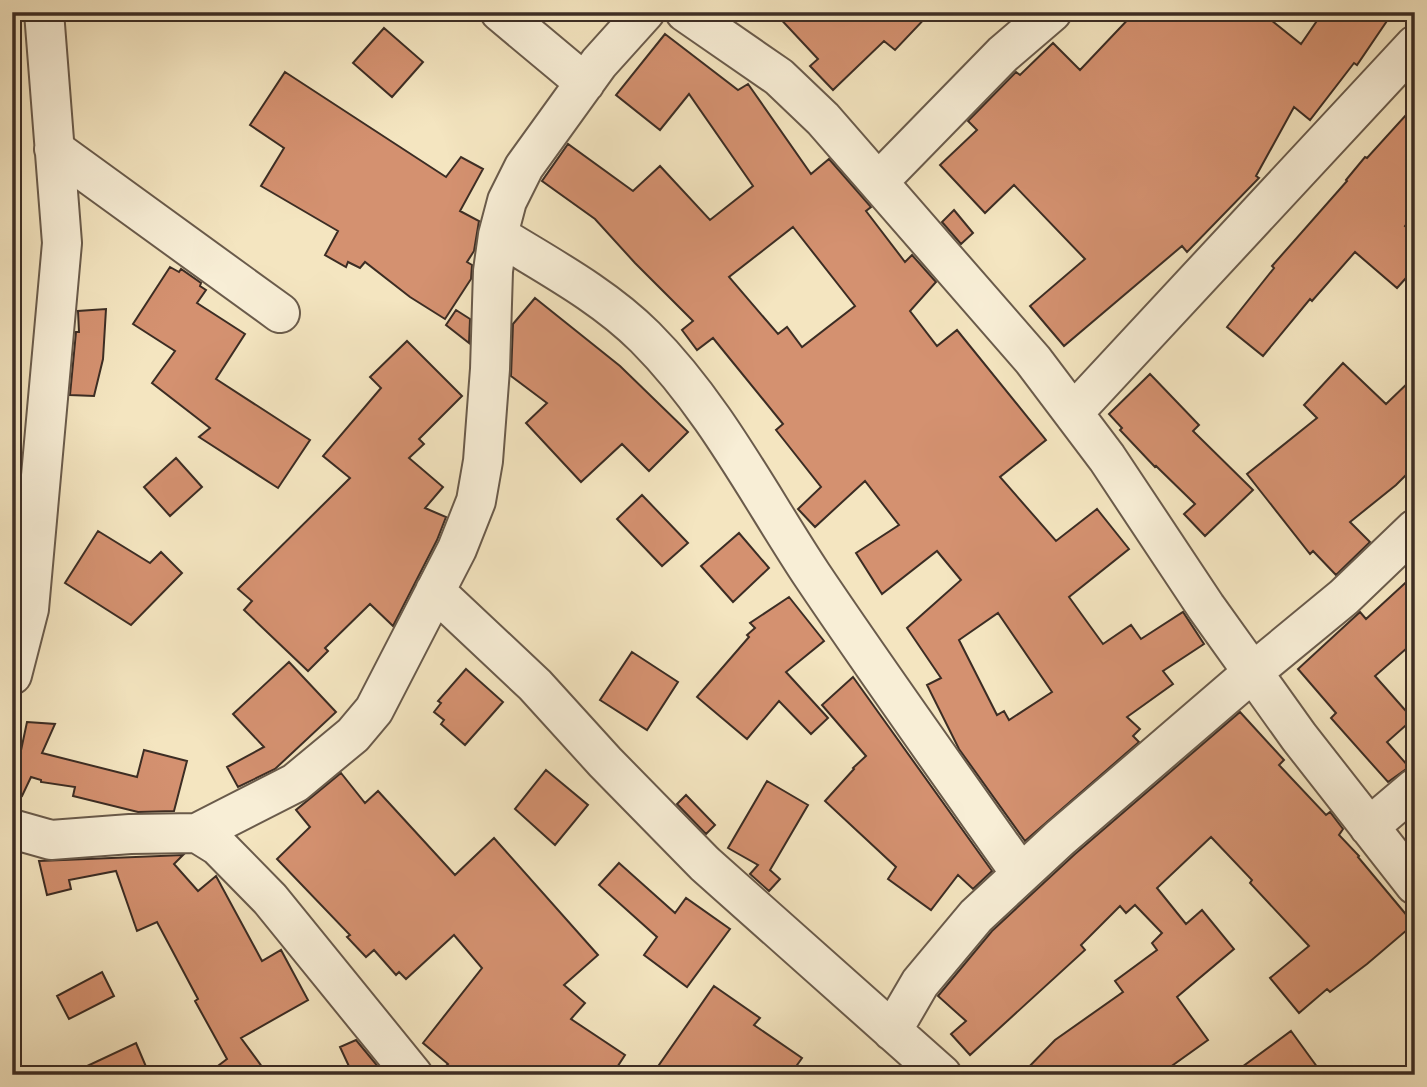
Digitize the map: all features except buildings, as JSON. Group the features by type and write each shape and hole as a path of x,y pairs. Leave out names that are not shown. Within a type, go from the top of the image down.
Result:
{"street":[{"path":"12,675 29,609 62,243 44,12"},
{"path":"500,12 584,83"},
{"path":"12,829 51,840 130,834 197,833 295,783 353,735 374,710 457,549 476,500 483,461 494,271 498,235 508,201 524,167 584,83 645,12"},
{"path":"685,12 779,77 823,119 1033,359 1107,458 1206,607 1253,672 1415,885"},
{"path":"878,182 1003,54 1052,12"},
{"path":"1073,412 1415,45"},
{"path":"54,149 280,313"},
{"path":"498,235 603,301 645,337 700,402 811,574 1021,874"},
{"path":"892,1031 920,983 976,916 1253,672 1344,597 1415,529"},
{"path":"435,591 535,685 605,762 705,864 942,1075"},
{"path":"1369,827 1415,788"},
{"path":"197,833 218,846 270,899 413,1075"}]}
